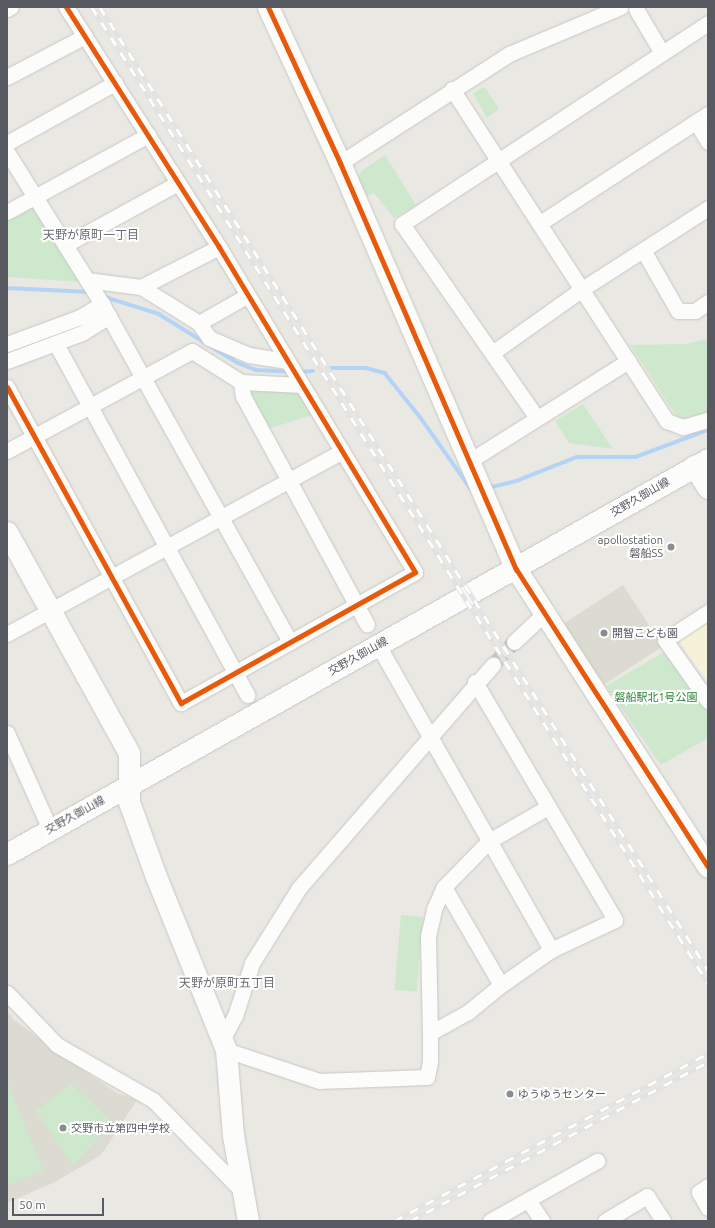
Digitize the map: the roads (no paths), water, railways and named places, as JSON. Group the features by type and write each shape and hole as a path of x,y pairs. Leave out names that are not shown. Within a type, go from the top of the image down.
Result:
{"street":[{"path":"7,9 11,7"},
{"path":"7,387 181,703 414,572 219,247 66,7"},
{"path":"268,7 340,163 471,460 516,569 708,867"},
{"path":"340,163 452,89 509,54 630,7 662,53"},
{"path":"537,418 402,224 708,23"},
{"path":"7,77 85,36"},
{"path":"7,143 115,83"},
{"path":"452,89 667,421 684,427 708,420"},
{"path":"540,223 702,118 708,142"},
{"path":"7,212 148,135"},
{"path":"7,152 105,310 290,642"},
{"path":"65,245 178,183"},
{"path":"492,352 582,289 708,208"},
{"path":"141,287 219,247"},
{"path":"643,250 678,311 695,311 708,302"},
{"path":"87,280 141,287 199,323 209,338 249,355 288,361"},
{"path":"199,323 248,295"},
{"path":"7,344 80,317 105,310"},
{"path":"7,361 56,344 82,332 105,310"},
{"path":"56,344 247,695"},
{"path":"7,451 192,351 241,382 302,385"},
{"path":"471,460 628,361"},
{"path":"241,382 243,396 367,624"},
{"path":"7,634 342,451"},
{"path":"701,462 708,488"},
{"name":"交野久御山線","path":"7,854 516,569 701,462"},
{"path":"7,532 129,753 129,802 224,1045 233,1135 248,1221"},
{"path":"708,612 665,640 708,701"},
{"path":"514,642 544,613"},
{"path":"378,645 551,950"},
{"path":"224,1045 252,963 294,894 475,682 492,665"},
{"path":"430,1033 468,1012 501,985 551,950 615,920 475,682"},
{"path":"7,733 50,829"},
{"path":"224,1045 319,1080 427,1077 430,1062 428,936 434,909 444,887 489,841 548,807"},
{"path":"444,887 501,985"},
{"path":"7,993 57,1045 152,1100 242,1191"},
{"path":"490,1221 597,1161"},
{"path":"708,1186 700,1192 708,1208"},
{"path":"605,1221 647,1196 663,1221"},
{"path":"528,1200 542,1221"}],"waterway":[{"path":"7,288 89,292"},
{"path":"102,296 159,314 238,363 256,370 290,372"},
{"path":"331,368 366,368 385,373 421,418 471,489"},
{"path":"298,372 313,371"},
{"path":"488,488 519,480 577,457 636,457 708,430"}],"tunnel":[{"path":"493,665 514,642"}],"railway":[{"path":"92,7 708,983"},
{"path":"100,7 708,970"},
{"path":"394,1221 708,1053"},
{"path":"410,1221 708,1062"}],"place":[{"name":"apollostation 磐船SS","path":"671,547"},
{"name":"開智こども園","path":"604,633"},
{"name":"ゆうゆうセンター","path":"510,1094"},
{"name":"交野市立第四中学校","path":"63,1128"}],"district":[{"name":"天野が原町一丁目","path":"91,235"},
{"name":"天野が原町五丁目","path":"227,983"}],"park label":[{"name":"磐船駅北1号公園","path":"656,697"}]}
